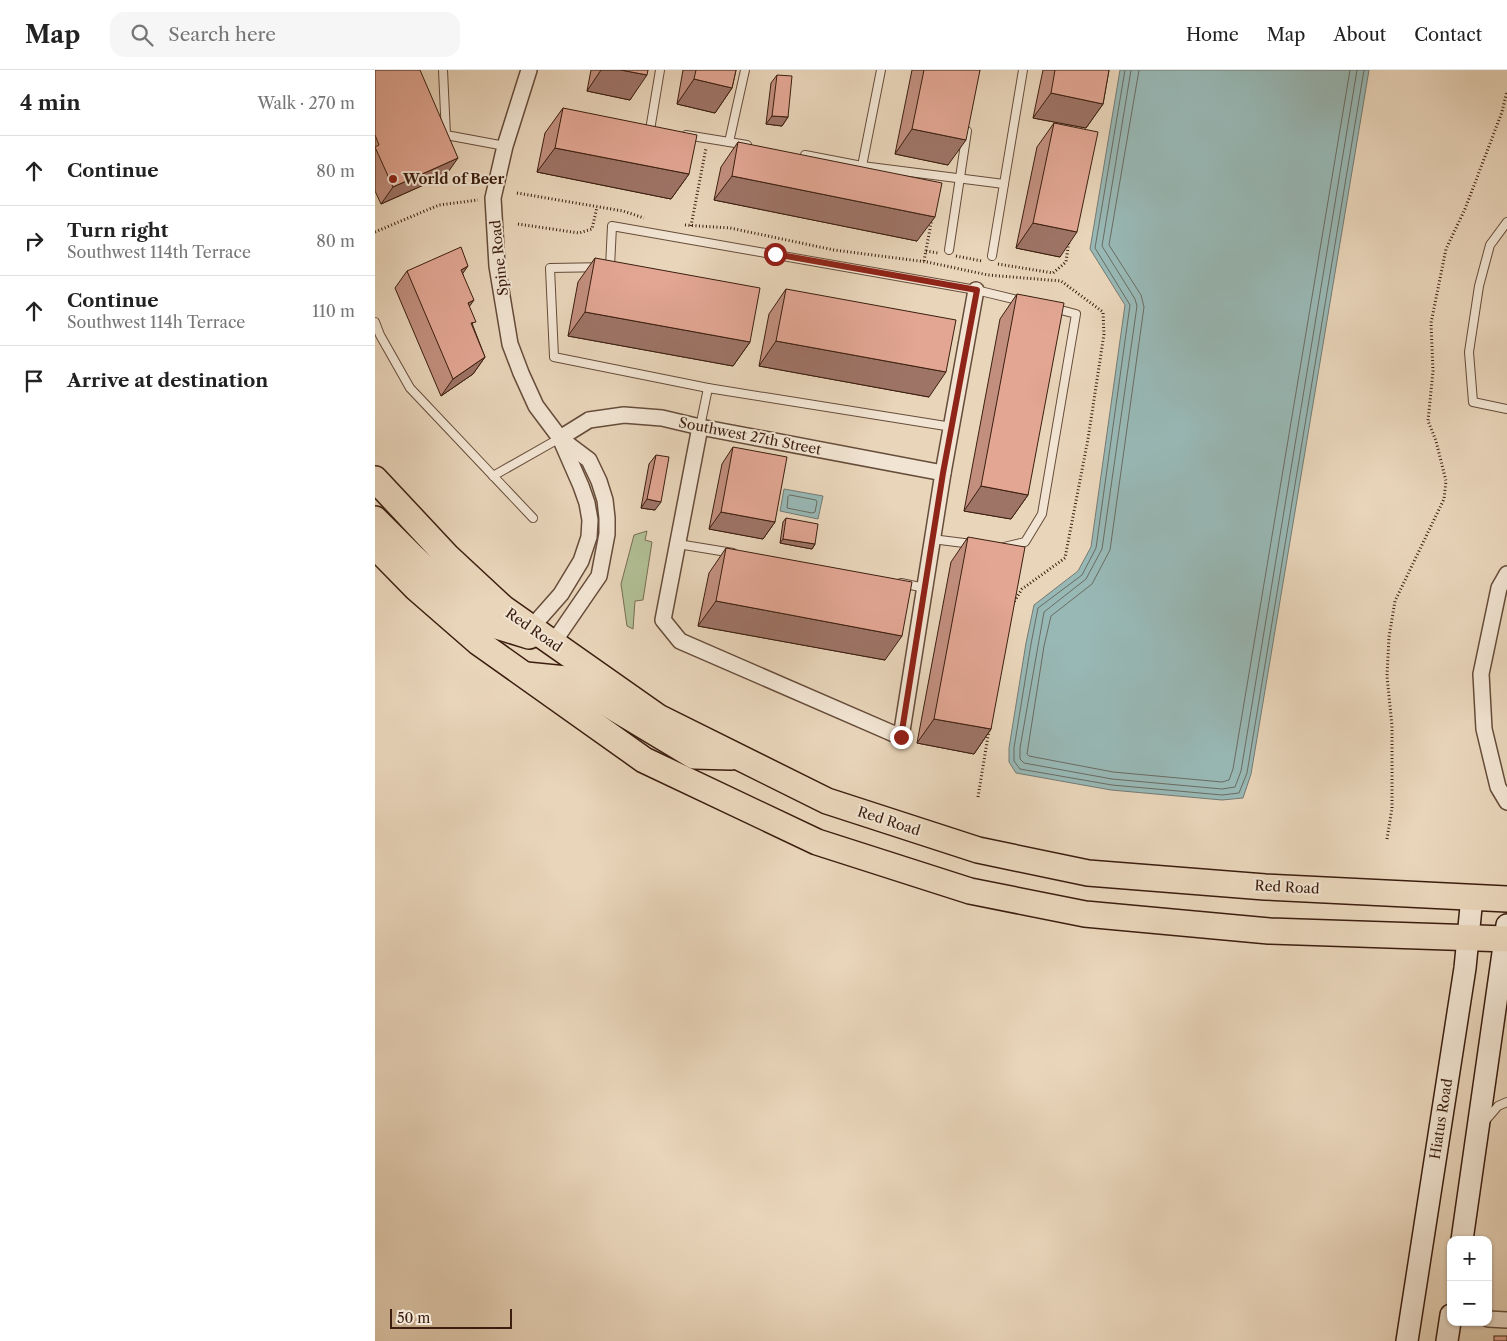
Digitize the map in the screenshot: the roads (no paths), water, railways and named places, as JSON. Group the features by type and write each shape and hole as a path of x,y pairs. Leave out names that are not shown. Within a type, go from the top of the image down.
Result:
{"highway":[{"name":"Red Road","path":"375,479 448,557 503,608 531,628 658,717 827,801 978,850 1088,873 1265,886 1507,898"},
{"path":"375,519 414,558 484,622 553,643"},
{"path":"375,546 416,588 478,642 644,760 817,842 971,891 1085,914 1269,930 1468,937 1507,934"},
{"path":"525,675 566,679 694,756 739,757"}],"main road":[{"name":"Hiatus Road","path":"1407,1341 1465,968 1471,896"},
{"path":"1463,1236 1507,934"},
{"path":"1447,1341 1450,1326"}],"street":[{"name":"Spine Road","path":"529,70 505,146 493,198 497,266 510,344 536,406 560,438 581,486 590,520 589,537 581,561 573,576 561,594 531,628"},
{"path":"700,427 663,620 680,641 901,737 943,473 977,290"},
{"name":"Southwest 27th Street","path":"560,438 589,420 624,416 662,418 700,427 943,473"},
{"name":"Spine Road","path":"553,643 599,576 607,534 605,500 589,460 560,438"},
{"path":"1507,574 1499,588 1481,674 1485,729 1498,787 1507,802"},
{"path":"1492,1319 1507,1320"}],"lane":[{"path":"443,70 446,134 505,146"},
{"path":"650,130 660,70"},
{"path":"729,142 745,70"},
{"path":"862,166 881,70"},
{"path":"993,256 1023,70"},
{"path":"949,253 969,119"},
{"path":"641,128 660,131"},
{"path":"679,134 757,147"},
{"path":"795,154 862,166 1005,184"},
{"path":"1507,222 1490,245 1479,286 1469,352 1473,402 1507,409"},
{"path":"952,427 708,388 554,357 550,268 610,267 612,226 977,290 1031,303"},
{"path":"991,547 1001,548 1025,542 1041,514 1076,314 1049,307"},
{"path":"375,322 380,335 410,388 533,518"},
{"path":"700,427 708,388"},
{"path":"493,476 560,438"},
{"path":"932,539 981,546"},
{"path":"678,544 745,556"},
{"path":"892,582 925,588"},
{"path":"1478,1129 1498,1106 1507,1102"}],"water":[{"path":"1120,70 1369,70 1251,774 1243,798 1222,800 1111,790 1016,773 1009,762 1009,748 1034,605 1078,571 1091,547 1125,305 1090,249"},
{"path":"784,489 823,496 818,519 780,511"}],"place":[{"name":"World of Beer","path":"393,179"}]}
